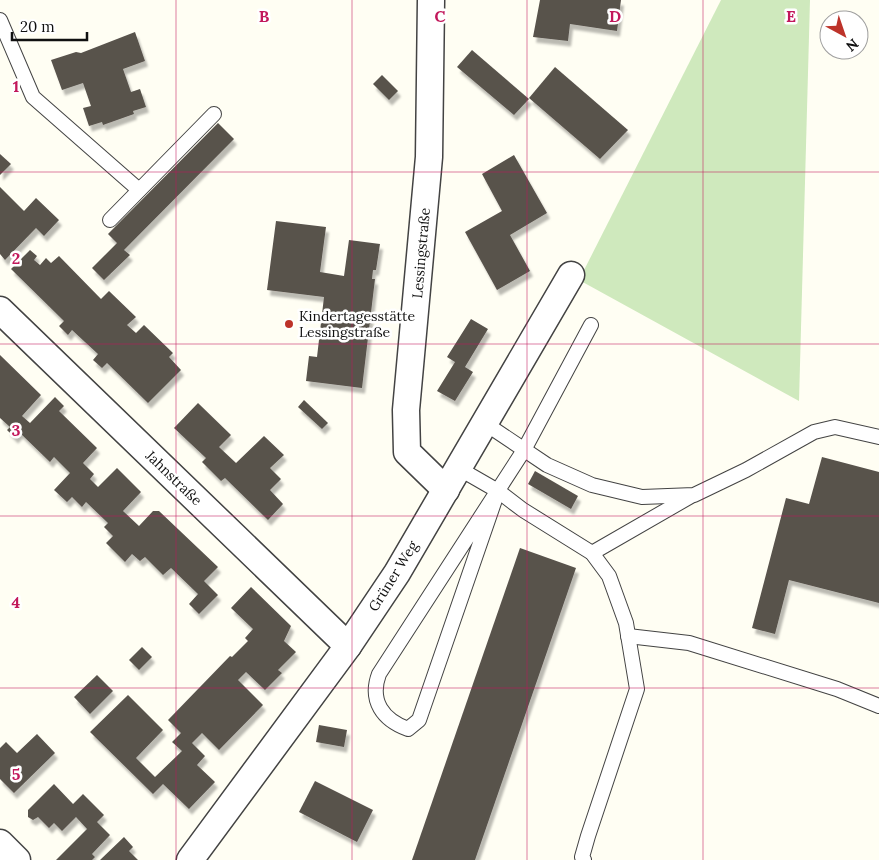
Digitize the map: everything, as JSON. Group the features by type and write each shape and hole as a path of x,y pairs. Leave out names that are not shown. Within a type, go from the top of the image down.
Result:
{"street":[{"name":"Lessingstraße","path":"431,0 429,157 406,410 407,452 452,479"},
{"name":"Grüner Weg","path":"190,860 348,646 397,573 483,422 571,275"},
{"name":"Jahnstraße","path":"0,310 348,646"},
{"path":"0,843 17,860"}],"lane":[{"path":"0,20 32,97 139,190"},
{"path":"110,220 214,114"},
{"path":"498,491 419,720 408,729 392,723 378,703 374,687 379,674 524,450 591,325"},
{"path":"483,422 547,465 592,485 642,497 694,495"},
{"path":"592,553 694,495 746,470 814,432 835,427 879,437"},
{"path":"452,479 498,491 523,510 592,553 609,576 626,624 637,689 582,859"},
{"path":"628,636 689,643 837,689 879,706"}],"green space":[{"path":"721,0 810,0 799,401 579,280"}],"building":[{"path":"540,0 621,0 617,31 570,24 568,41 533,37"},
{"path":"135,32 145,61 123,69 131,92 140,89 146,107 133,111 134,114 103,125 102,122 89,126 83,108 91,106 83,83 62,90 51,60 76,52 81,53"},
{"path":"472,50 529,99 514,115 457,67"},
{"path":"555,67 628,130 600,159 529,98"},
{"path":"382,75 398,91 389,100 373,84"},
{"path":"218,123 234,139 124,250 130,255 104,280 92,268 117,243 108,234"},
{"path":"0,154 11,164 0,175"},
{"path":"514,155 547,213 510,235 530,271 497,290 465,232 502,211 482,174"},
{"path":"0,187 24,211 36,198 59,220 44,236 36,228 5,260 0,254"},
{"path":"276,221 326,227 320,272 344,276 349,240 380,244 376,270 373,270 372,279 375,279 362,388 306,381 309,356 317,357 324,297 267,290"},
{"path":"30,250 37,256 34,260 40,265 46,258 51,263 59,256 101,299 109,291 136,317 127,325 136,333 144,325 173,353 169,357 181,370 148,403 107,363 102,368 93,360 98,354 72,330 68,335 59,326 64,321 11,269"},
{"path":"471,319 488,329 465,367 473,372 455,401 437,391 455,362 447,357"},
{"path":"0,355 41,395 22,416 30,423 55,397 64,406 59,411 97,448 83,463 94,474 90,479 98,487 117,468 141,492 123,511 139,526 153,511 159,511 218,567 204,581 218,595 199,614 189,604 198,594 171,568 163,575 145,557 140,561 132,554 125,562 106,543 113,536 104,527 108,523 86,502 82,507 72,497 67,502 54,490 70,473 54,457 50,462 20,433 15,438 7,430 10,427 0,418"},
{"path":"304,400 328,423 322,429 298,407"},
{"path":"198,403 231,435 219,447 236,463 264,436 284,455 270,468 281,479 270,490 283,504 268,520 225,478 221,481 202,462 206,458 174,428"},
{"path":"822,457 879,472 879,603 789,580 775,634 752,628 786,498 809,504"},
{"path":"535,471 578,496 571,509 528,484"},
{"path":"520,548 576,568 475,860 412,860"},
{"path":"251,587 291,626 284,641 296,652 278,670 282,673 265,690 246,672 238,680 263,705 219,750 202,733 192,743 205,756 197,765 215,782 189,809 163,784 153,794 90,732 128,695 163,730 136,758 155,777 182,751 172,742 181,733 168,720 230,656 232,657 248,641 245,638 253,629 231,608"},
{"path":"142,647 152,657 139,670 129,660"},
{"path":"97,675 113,691 90,714 74,697"},
{"path":"319,725 347,730 344,747 316,742"},
{"path":"37,734 55,753 14,793 0,779 0,748 6,742 17,753"},
{"path":"315,781 373,810 357,842 299,812"},
{"path":"54,784 73,804 83,794 104,815 97,822 110,835 92,854 95,857 92,860 56,860 87,829 76,817 62,831 54,823 49,828 38,817 33,820 28,817 28,810"},
{"path":"124,837 133,847 129,851 138,860 100,860"}],"place":[{"name":"Kindertagesstätte Lessingstraße","path":"289,324"}]}
